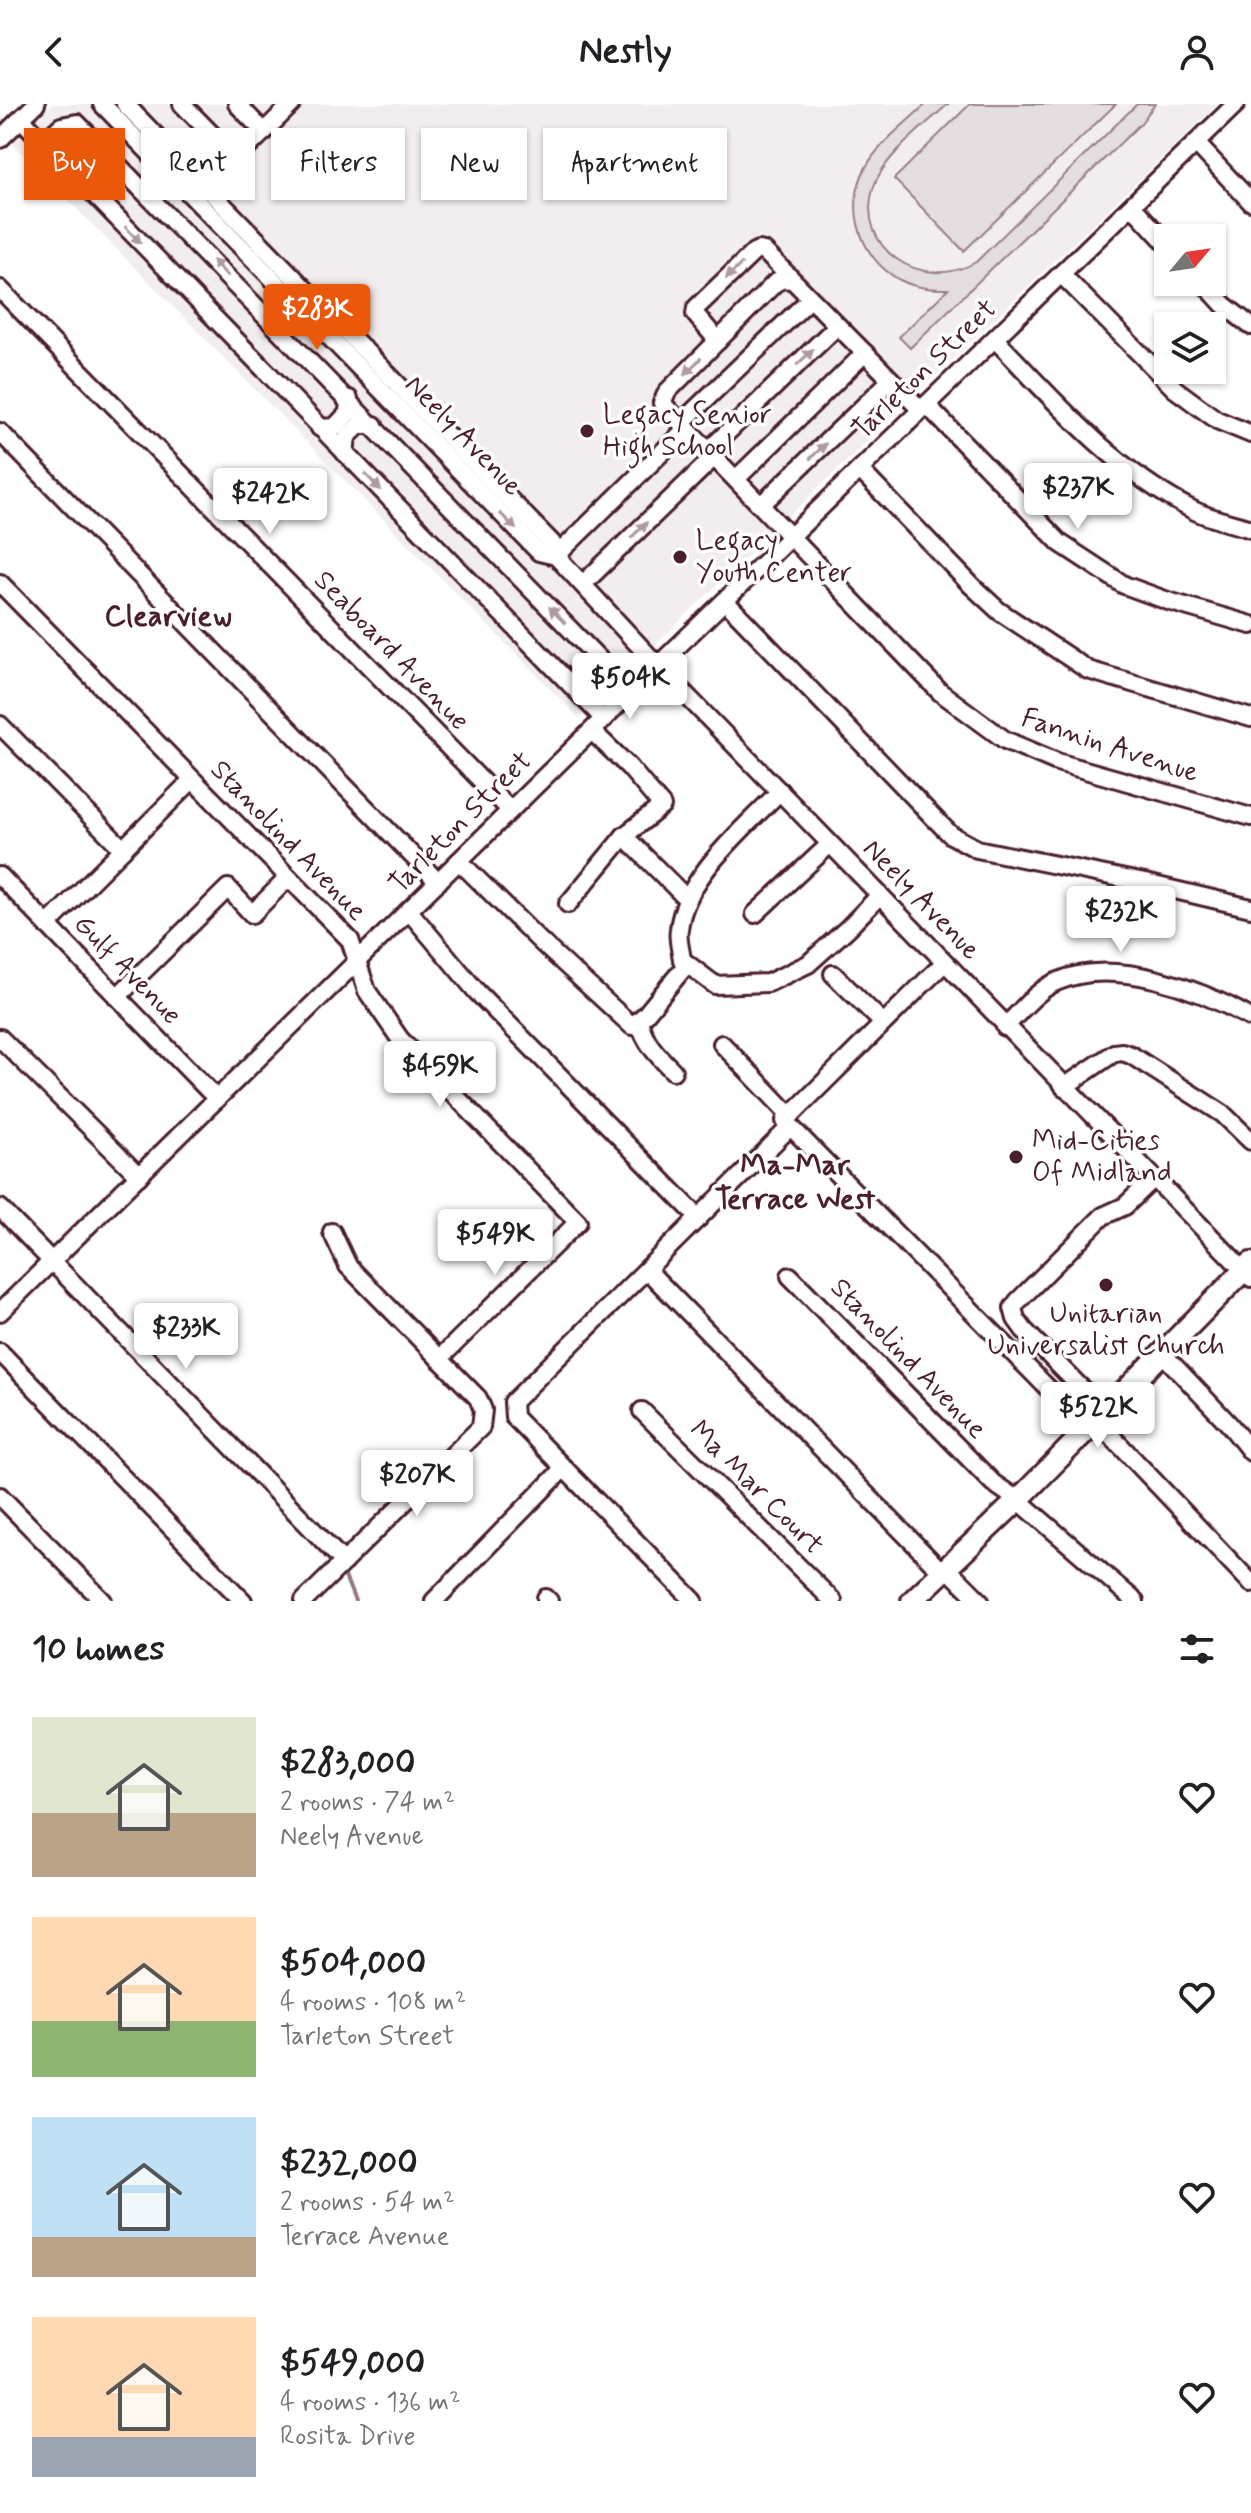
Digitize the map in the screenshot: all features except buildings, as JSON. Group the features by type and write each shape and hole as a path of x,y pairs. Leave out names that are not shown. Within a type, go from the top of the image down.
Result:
{"main road":[{"path":"912,1601 1249,1271"}],"street":[{"path":"1,137 36,104"},
{"name":"Neely Avenue","path":"102,104 539,552 556,556"},
{"name":"Neely Avenue","path":"125,104 552,543 556,556 658,666 1005,1027 1249,1271"},
{"path":"182,104 232,155 239,156 291,104"},
{"path":"237,104 264,132"},
{"name":"Tarleton Street","path":"0,1312 510,810 1236,104"},
{"path":"21,119 30,128"},
{"path":"59,128 77,123 82,128"},
{"path":"1196,143 1251,202"},
{"path":"125,172 445,497 599,659 600,669 582,686 582,696"},
{"path":"99,200 582,696 598,725 662,806 624,836 568,904"},
{"path":"1132,206 1154,230"},
{"path":"791,280 783,279 775,283 718,341 695,314 696,308 754,252 764,251 891,380 924,408 1060,543 1124,585 1251,625"},
{"path":"1061,274 1175,389 1217,420 1251,434"},
{"name":"Seaboard Avenue","path":"0,289 510,810"},
{"path":"1216,296 1251,326"},
{"path":"556,556 810,299"},
{"path":"287,336 309,315"},
{"path":"583,584 837,326"},
{"path":"304,353 325,332"},
{"path":"995,339 1074,421 1122,465 1196,511 1251,529"},
{"name":"Fannin Avenue","path":"718,341 667,392 662,403 940,692 1005,740 1057,762 1251,817"},
{"path":"736,479 865,353"},
{"path":"761,505 891,380"},
{"path":"320,428 335,427 348,413 349,399"},
{"path":"345,453 347,437 359,425 374,425"},
{"path":"0,432 438,882"},
{"path":"860,470 999,611 1088,670 1251,718"},
{"path":"445,497 465,477"},
{"path":"459,513 480,492"},
{"name":"Stanolind Avenue","path":"0,583 350,940 367,991 400,1039 578,1222 439,1359"},
{"path":"725,601 937,821 965,843 977,849 1251,908"},
{"path":"0,725 123,849"},
{"path":"47,925 192,780"},
{"path":"780,791 701,875 687,899 678,932 682,960 715,985 768,983 808,964 880,895"},
{"path":"624,836 687,899"},
{"path":"755,914 830,844"},
{"path":"459,861 632,1026 687,964"},
{"name":"Gulf Avenue","path":"0,876 217,1099"},
{"path":"117,997 228,888 252,914 288,878"},
{"path":"409,911 477,992 699,1218"},
{"path":"694,1601 514,1417 513,1402 699,1218 883,1023 944,963"},
{"path":"1005,1027 1039,993 1057,982 1088,973 1124,974 1169,982 1221,1001 1251,1018"},
{"path":"833,974 883,1023"},
{"path":"639,1021 649,1046 673,1071"},
{"path":"0,1038 139,1176"},
{"path":"722,1044 790,1121 1096,1420 1251,1583"},
{"path":"1064,1087 1108,1056 1122,1052 1223,1114 1251,1141"},
{"path":"1096,1420 1024,1330 1013,1308 1103,1216 1125,1206 1154,1178"},
{"path":"0,1208 344,1562"},
{"path":"304,1601 481,1427 483,1410 478,1398 348,1266 332,1232"},
{"path":"647,1270 944,1570 980,1601"},
{"name":"Stanolind Avenue","path":"790,1276 993,1483 1018,1500 1135,1601"},
{"path":"0,1352 243,1601"},
{"path":"1162,1353 1251,1452"},
{"name":"Ma Mar Court","path":"642,1411 833,1601"},
{"path":"434,1601 564,1468"},
{"path":"0,1496 103,1601"}],"shaded area":[{"name":"Legacy Senior High School","path":"52,104 1218,104 579,718 68,200 125,200 125,128 27,128"},
{"path":"926,104 948,104 887,164 874,186 870,209 873,229 883,246 897,259 914,268 934,272 955,270 976,262 1137,104 1155,104 1141,123 910,348 899,337 948,289 911,285 886,271 866,246 860,231 856,199 871,158"},
{"path":"970,104 1116,104 964,251 894,179"},
{"name":"Legacy Senior High School","path":"24,131 24,155 12,143"}],"waterway":[{"path":"344,1574 355,1601"}],"place":[{"name":"Legacy Senior High School","path":"587,431"},
{"name":"Legacy Youth Center","path":"680,557"},
{"name":"Mid-Cities Of Midland","path":"1016,1157"},
{"name":"Unitarian Universalist Church","path":"1106,1285"}],"district":[{"name":"Clearview","path":"168,616"},
{"name":"Ma-Mar Terrace West","path":"795,1182"}]}
